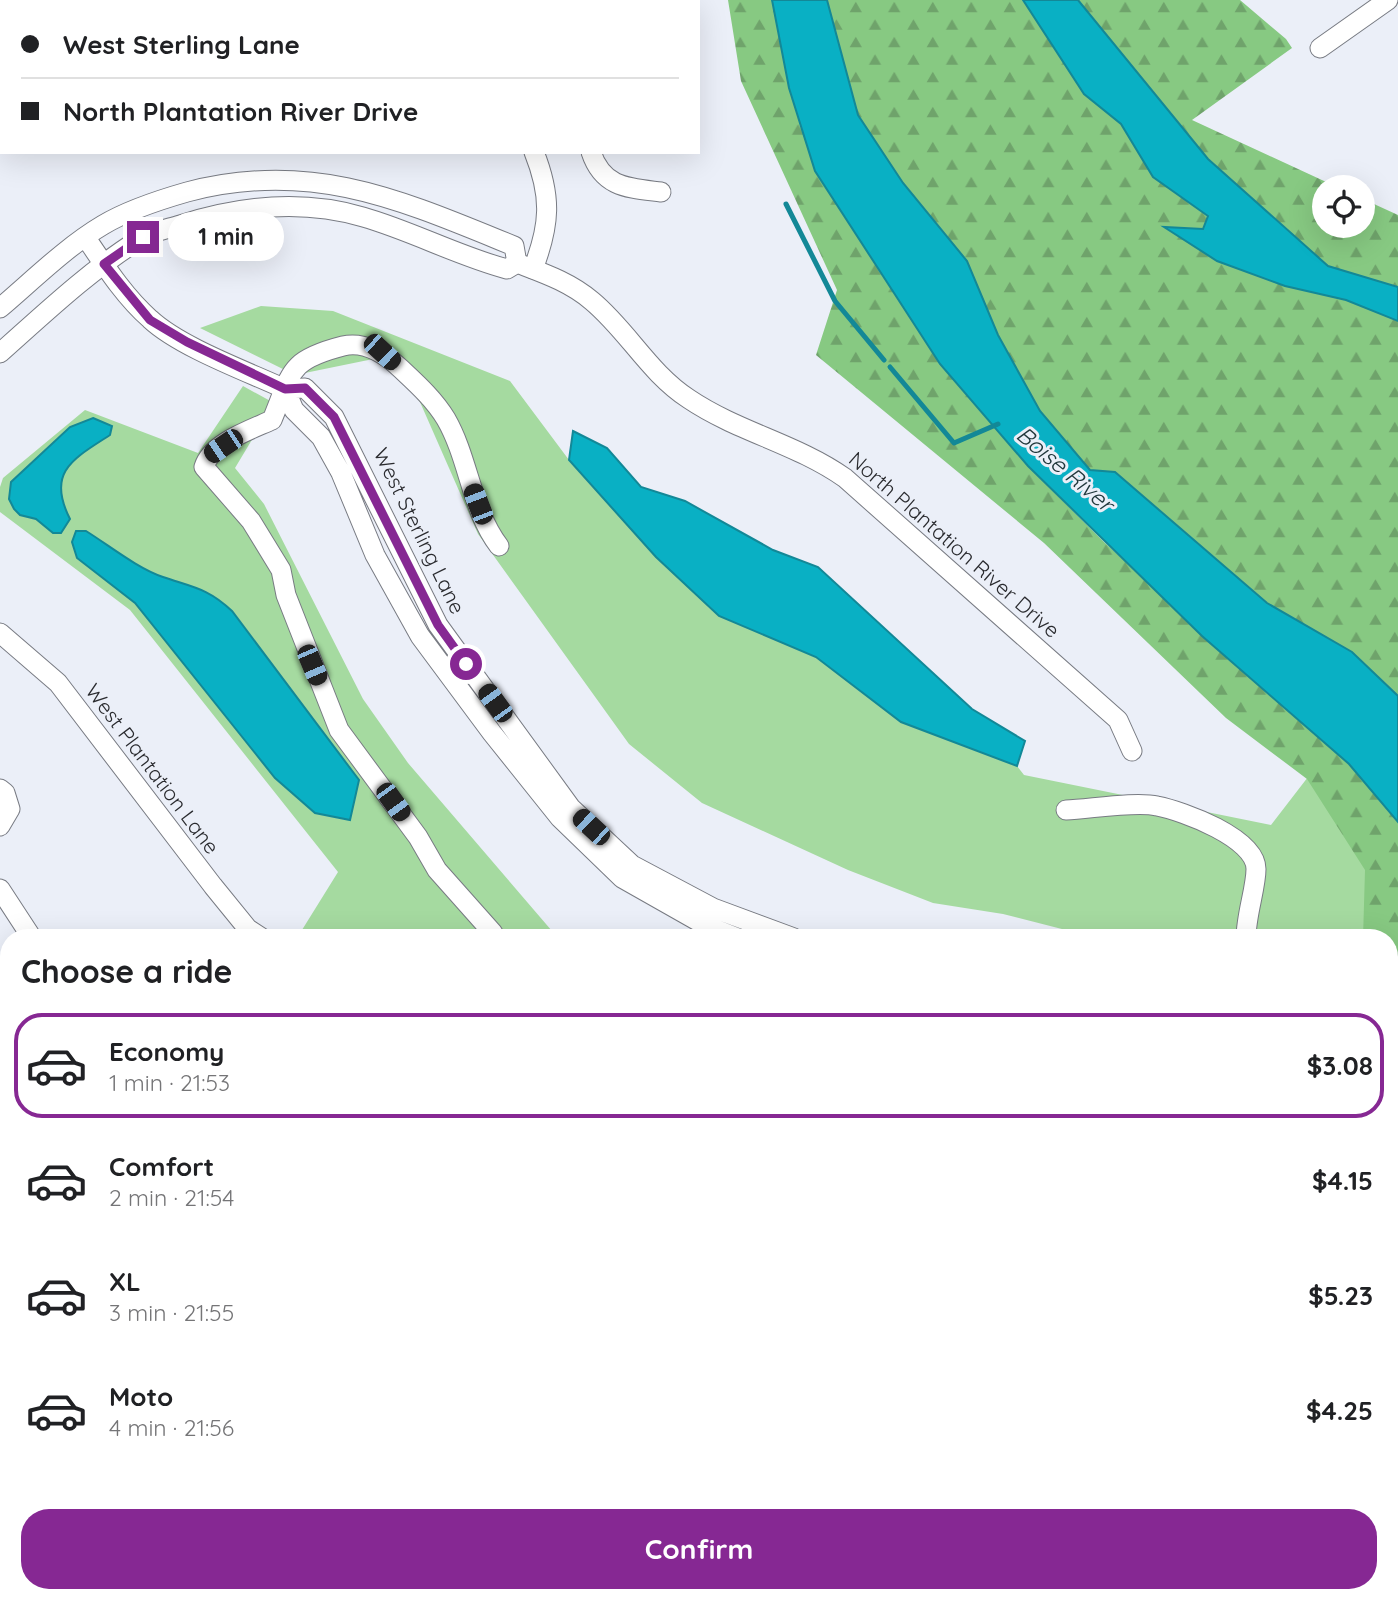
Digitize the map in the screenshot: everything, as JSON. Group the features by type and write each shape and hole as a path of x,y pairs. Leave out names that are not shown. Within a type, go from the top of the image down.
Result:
{"street":[{"path":"1320,48 1359,8 1388,0"},
{"path":"525,266 548,222 544,182 535,154"},
{"path":"592,154 601,174 622,187 661,192"},
{"name":"North Plantation River Drive","path":"0,308 104,225 165,198 218,184 279,178 341,185 409,203 514,246 525,266"},
{"name":"North Plantation River Drive","path":"0,353 104,264 143,237 214,214 257,206 308,207 362,217 478,261 507,269 525,266 564,282 595,303 646,362 689,399 737,425 810,455 845,478 1118,720 1132,751"},
{"name":"West Sterling Lane","path":"86,238 150,320 187,342 285,389 305,388 334,417 438,625 571,808 632,865 713,908 770,929"},
{"path":"489,929 437,870 418,837 339,730 286,595 281,570 251,521 204,467 207,457 239,435 272,420 295,366 319,352 348,345 382,352 425,391 446,420 487,530 499,546"},
{"path":"285,389 293,410 321,437 328,449 375,555 420,636 492,733 560,818 622,878 715,929"},
{"name":"West Plantation Lane","path":"0,633 58,683 248,929"},
{"path":"0,789 5,793 10,809 0,825"},
{"path":"1066,810 1157,805 1227,832 1250,851 1256,869 1247,929"},
{"path":"0,889 26,929"}],"green space":[{"path":"728,0 772,0 789,88 815,171 940,364 1028,466 1105,543 1349,764 1398,822 1398,929 1363,929 1365,870 1307,779 1226,718 1044,543 816,355 837,290 741,81"},
{"path":"827,0 1023,0 1084,94 1121,124 1153,177 1208,216 1203,229 1166,227 1217,261 1285,286 1346,300 1398,321 1398,696 1352,652 1267,603 1206,553 1090,471 1040,411 998,335 967,261 903,183 858,115"},
{"path":"1078,0 1240,0 1286,39 1292,48 1192,120 1312,175 1312,238 1375,238 1375,204 1398,215 1398,287 1328,266 1208,159"},
{"path":"261,306 333,311 510,381 569,460 719,616 816,657 901,722 1017,766 1024,775 1271,825 1328,751 1387,929 1062,929 1003,914 933,903 848,870 702,803 629,744 478,534 420,402 383,357 295,375 200,328"},
{"path":"243,386 274,403 235,468 264,504 363,699 408,763 550,929 303,929 338,872 130,610 0,512 0,487 3,478 85,410 198,453"}],"water":[{"name":"Boise River","path":"772,0 827,0 858,115 903,183 967,261 998,335 1040,411 1090,470 1115,472 1267,603 1352,652 1398,696 1398,822 1349,764 1202,636 1028,466 940,364 815,171 789,88"},
{"path":"1023,0 1078,0 1208,159 1328,266 1398,287 1398,321 1346,300 1285,286 1217,261 1164,227 1203,229 1208,216 1153,177 1121,124 1084,94"},
{"path":"93,418 112,426 110,435 67,468 61,489 63,503 70,519 61,533 53,533 36,519 20,515 14,509 9,499 11,482 70,427"},
{"path":"573,431 607,448 641,487 685,501 773,550 818,567 972,709 1025,741 1017,766 901,722 816,657 719,616 656,557 569,460"},
{"path":"76,531 86,531 153,573 207,593 232,611 359,780 350,820 315,813 275,778 135,603 77,558 72,542"}],"waterway":[{"path":"786,204 835,301 884,360"},
{"path":"890,367 954,443 998,424"}],"route":[{"path":"143,237 104,264 117,283 150,320 187,342 285,389 305,388 334,417 360,462 396,547 438,625 466,664"}]}
